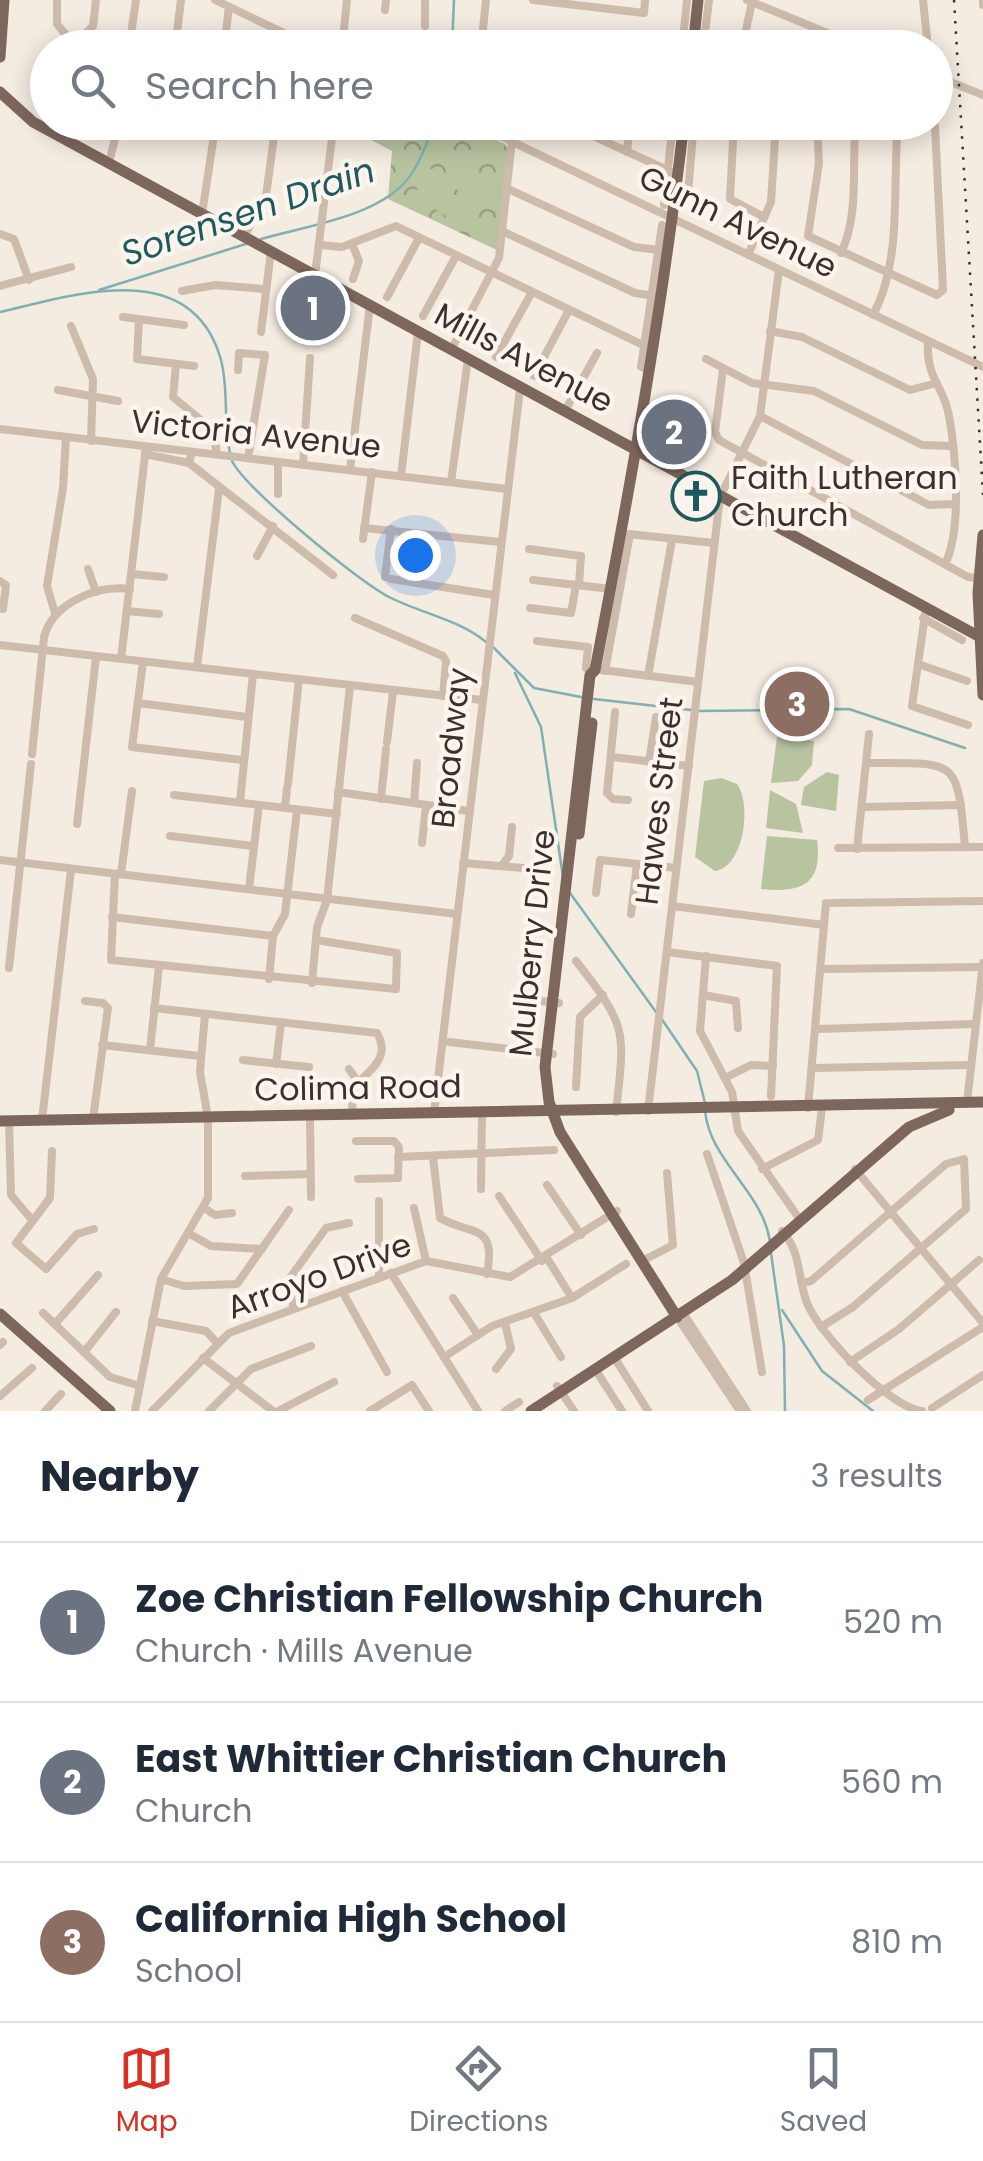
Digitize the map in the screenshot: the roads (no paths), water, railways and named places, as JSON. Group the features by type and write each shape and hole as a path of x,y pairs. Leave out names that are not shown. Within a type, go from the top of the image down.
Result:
{"main road":[{"path":"0,57 4,0"},
{"path":"695,30 698,0"},
{"name":"Mills Avenue","path":"0,84 30,114"},
{"name":"Mills Avenue","path":"0,92 30,116"},
{"name":"Mills Avenue","path":"67,140 566,411 925,613 981,638"},
{"name":"Mulberry Drive","path":"678,1312 555,1111 549,1053 570,878 575,799 591,698 600,671 611,589 626,534 645,368 680,140"},
{"path":"983,535 978,578 983,695"},
{"name":"Mulberry Drive","path":"570,878 579,831 591,698"},
{"path":"575,799 579,831"},
{"path":"784,1233 919,1118 939,1108 983,1102"},
{"path":"896,1106 919,1118"},
{"path":"939,1108 983,1110"},
{"name":"Colima Road","path":"5,1121 939,1108"},
{"path":"519,1406 595,1370 745,1266 856,1170"},
{"path":"531,1411 678,1312"},
{"path":"0,1314 110,1411"},
{"path":"0,1322 100,1411"}],"street":[{"path":"57,0 57,24 62,30"},
{"path":"89,30 96,0"},
{"path":"132,30 136,0"},
{"path":"177,30 181,0"},
{"path":"215,0 279,30"},
{"path":"336,0 347,2 344,30"},
{"path":"425,0 425,26"},
{"path":"482,30 486,0"},
{"path":"534,0 644,13 646,0"},
{"path":"684,30 687,0"},
{"path":"705,30 709,0"},
{"path":"779,13 784,0"},
{"path":"923,0 926,30"},
{"path":"745,30 750,1 820,30"},
{"path":"227,30 230,7"},
{"path":"953,83 982,95 983,87"},
{"path":"109,163 114,140"},
{"path":"202,214 213,140"},
{"path":"249,240 266,196 274,140"},
{"path":"315,275 332,140"},
{"name":"Gunn Avenue","path":"508,140 668,221 748,254 983,368"},
{"path":"601,140 673,174"},
{"path":"627,152 628,140"},
{"name":"Mulberry Drive","path":"664,206 673,174 673,140"},
{"path":"688,193 692,140"},
{"path":"733,140 730,199 764,216"},
{"path":"748,254 774,184 775,140"},
{"path":"818,140 819,163 808,236 886,275 937,295 943,290 936,140"},
{"path":"842,253 848,239 855,186 856,140"},
{"path":"873,315 892,242 897,140"},
{"path":"451,350 492,274 502,231 512,142"},
{"path":"506,188 634,247 658,250"},
{"name":"Mulberry Drive","path":"645,368 645,346 658,296 658,250 668,221"},
{"path":"320,245 352,244 396,226 645,346"},
{"path":"502,231 635,293 658,296"},
{"path":"0,234 14,239 29,280"},
{"path":"388,297 420,238"},
{"path":"352,244 358,261 353,279"},
{"path":"260,332 271,251"},
{"path":"423,316 456,256"},
{"path":"0,286 71,267"},
{"name":"Hawes Street","path":"648,1111 720,497 760,416 779,270"},
{"path":"182,292 215,285 264,290"},
{"path":"496,357 532,292"},
{"path":"350,470 370,305"},
{"path":"534,376 569,310"},
{"path":"123,317 184,325"},
{"path":"139,320 137,359 194,366"},
{"path":"71,326 95,394 91,441"},
{"path":"770,331 802,336 910,390 933,384"},
{"path":"400,476 418,332"},
{"path":"928,342 927,363 933,384 946,403 951,446 956,529 945,564"},
{"path":"238,370 239,353 265,355 248,458"},
{"path":"566,411 597,353"},
{"path":"303,465 310,358"},
{"path":"451,482 468,359"},
{"path":"706,360 764,385 814,391 922,445 951,446"},
{"path":"176,364 173,397 213,430 226,456"},
{"path":"724,369 715,432 719,440 968,578 978,578"},
{"name":"Broadway","path":"434,1113 520,388"},
{"path":"58,390 118,401"},
{"path":"760,416 929,505 954,504"},
{"name":"Victoria Avenue","path":"0,429 145,450 189,462"},
{"path":"55,613 46,596 63,488 66,438"},
{"path":"121,659 145,450"},
{"name":"Victoria Avenue","path":"145,450 248,458 507,490"},
{"path":"192,452 189,462 219,489 333,575"},
{"path":"278,463 278,494"},
{"path":"362,539 372,472"},
{"path":"197,667 219,489"},
{"path":"257,556 273,526"},
{"path":"364,528 500,542"},
{"path":"391,529 388,578 494,595"},
{"path":"626,534 714,544"},
{"name":"Mulberry Drive","path":"600,671 626,534"},
{"path":"648,676 672,540"},
{"path":"529,549 581,556 571,613 530,608"},
{"path":"88,569 96,592"},
{"path":"132,574 164,577"},
{"path":"0,580 6,585 3,609"},
{"path":"533,580 611,589"},
{"path":"32,754 47,625 55,613 96,592 130,589"},
{"path":"127,611 159,614"},
{"path":"962,640 925,613 912,706 968,724"},
{"path":"356,618 442,656 446,660 442,696"},
{"path":"537,641 588,647 586,668 698,682"},
{"path":"0,645 482,700"},
{"path":"77,824 96,656"},
{"path":"142,662 132,747 242,760"},
{"path":"918,664 966,681"},
{"path":"240,802 253,674"},
{"path":"285,808 299,680"},
{"path":"312,983 316,940 327,900 350,686"},
{"path":"381,799 393,692"},
{"path":"138,703 247,717"},
{"path":"616,712 608,792 612,798 628,800"},
{"path":"650,762 656,717"},
{"path":"857,849 869,734"},
{"path":"612,756 690,766"},
{"path":"414,803 418,763"},
{"path":"867,763 934,764 952,772 960,788 965,847"},
{"path":"9,968 31,764"},
{"path":"132,791 112,917 110,960 391,992 397,979 397,953 316,940"},
{"path":"338,792 469,811"},
{"path":"174,795 336,814"},
{"path":"249,889 259,805"},
{"path":"422,843 426,805"},
{"path":"862,807 961,805"},
{"path":"269,979 273,936 285,914 297,810"},
{"path":"503,864 509,856 512,827"},
{"path":"170,836 254,846"},
{"path":"838,848 983,847"},
{"path":"0,860 457,914"},
{"path":"596,894 600,860 676,868"},
{"path":"463,863 536,870"},
{"path":"631,914 637,864"},
{"path":"42,1120 71,870"},
{"path":"762,1169 818,1140 814,1068 818,1030 814,1017 829,903 983,901"},
{"path":"672,906 824,925"},
{"path":"112,917 273,936"},
{"path":"667,952 777,966 771,1096"},
{"path":"706,956 700,1031 727,1076 738,1131 798,1218"},
{"path":"576,961 603,996 624,1040 616,1112"},
{"path":"150,1050 158,966"},
{"path":"824,969 983,966 967,1102"},
{"path":"576,1086 580,1018 603,996"},
{"path":"703,996 736,1001 738,1028"},
{"path":"522,999 555,1002"},
{"path":"85,1001 103,1002 108,1008 94,1119"},
{"path":"154,1008 377,1033 381,1058 372,1074 358,1082 351,1093 352,1116"},
{"path":"135,1411 161,1279 208,1198 208,1118 200,1056 205,1014"},
{"path":"276,1064 281,1023"},
{"path":"818,1030 975,1024"},
{"path":"449,1042 549,1053"},
{"path":"102,1045 200,1056"},
{"path":"243,1060 309,1067"},
{"path":"727,1076 751,1064 773,1066"},
{"path":"814,1068 971,1065"},
{"path":"349,1069 358,1082"},
{"path":"481,1189 482,1112"},
{"path":"310,1117 311,1197"},
{"path":"5,1121 11,1195 17,1207 32,1220"},
{"path":"356,1141 394,1141 398,1157 398,1178 358,1179"},
{"path":"52,1150 50,1198 16,1242 46,1268 77,1234 94,1229"},
{"path":"398,1157 554,1150"},
{"path":"707,1154 745,1266 762,1372"},
{"path":"433,1156 440,1218 472,1228 484,1237 490,1249 487,1274"},
{"path":"802,1283 811,1281 946,1164 964,1159 966,1209 854,1306 821,1328"},
{"path":"856,1170 953,1283 983,1325 868,1400"},
{"path":"645,1260 674,1245 667,1173"},
{"path":"245,1176 310,1174"},
{"path":"548,1185 581,1235"},
{"path":"499,1196 572,1298"},
{"path":"379,1278 380,1201"},
{"path":"204,1208 215,1215 232,1212"},
{"path":"414,1208 426,1261"},
{"path":"161,1279 184,1286 236,1284 289,1210"},
{"name":"Arroyo Drive","path":"152,1411 229,1333 426,1261 510,1277 615,1213"},
{"path":"294,1308 288,1282 326,1228 350,1223"},
{"path":"784,1233 796,1249 802,1283 821,1328 850,1362 886,1389 898,1405 943,1411"},
{"path":"188,1234 210,1246 262,1249"},
{"path":"850,1362 900,1329 979,1260"},
{"path":"444,1357 478,1335 572,1298 626,1264"},
{"path":"391,1274 478,1411"},
{"path":"55,1324 98,1275"},
{"path":"342,1292 388,1372"},
{"path":"453,1298 478,1335"},
{"path":"85,1351 116,1312"},
{"name":"Mulberry Drive","path":"678,1312 743,1411"},
{"path":"43,1313 110,1377 140,1386"},
{"path":"534,1313 561,1357"},
{"path":"152,1322 206,1330 216,1343"},
{"path":"496,1370 511,1349 505,1323"},
{"path":"209,1411 251,1369 311,1346"},
{"path":"614,1357 648,1411"},
{"path":"203,1358 276,1411 334,1382"},
{"path":"0,1396 32,1368"},
{"path":"595,1370 622,1411"},
{"path":"926,1410 983,1375"},
{"path":"370,1411 412,1385 429,1411"},
{"path":"559,1389 574,1411"},
{"path":"45,1411 61,1394"},
{"path":"505,1411 519,1406"}],"waterway":[{"name":"Sorensen Drain","path":"453,30 454,0"},
{"name":"Sorensen Drain","path":"261,239 359,212 394,193 416,167 428,140"},
{"name":"Sorensen Drain","path":"99,290 249,243"},
{"path":"0,312 95,292 127,290 158,294 185,306 206,327 221,360 230,453"},
{"path":"232,461 280,512 374,588 486,642"},
{"path":"493,647 534,688 581,697"},
{"path":"515,673 541,727 563,877"},
{"path":"594,699 691,710"},
{"path":"699,711 849,709 965,748"},
{"path":"570,893 656,1012"},
{"path":"661,1018 697,1071 705,1103"},
{"path":"705,1111 716,1145 757,1207 770,1241"},
{"path":"771,1253 784,1346 785,1411"},
{"path":"782,1310 822,1371 873,1411"}],"railway":[{"path":"954,0 983,495"}],"place":[{"name":"Zoe Christian Fellowship Church","path":"313,308"},
{"name":"East Whittier Christian Church","path":"674,432"},
{"name":"Faith Lutheran Church","path":"696,496"},
{"name":"California High School","path":"797,704"}]}
